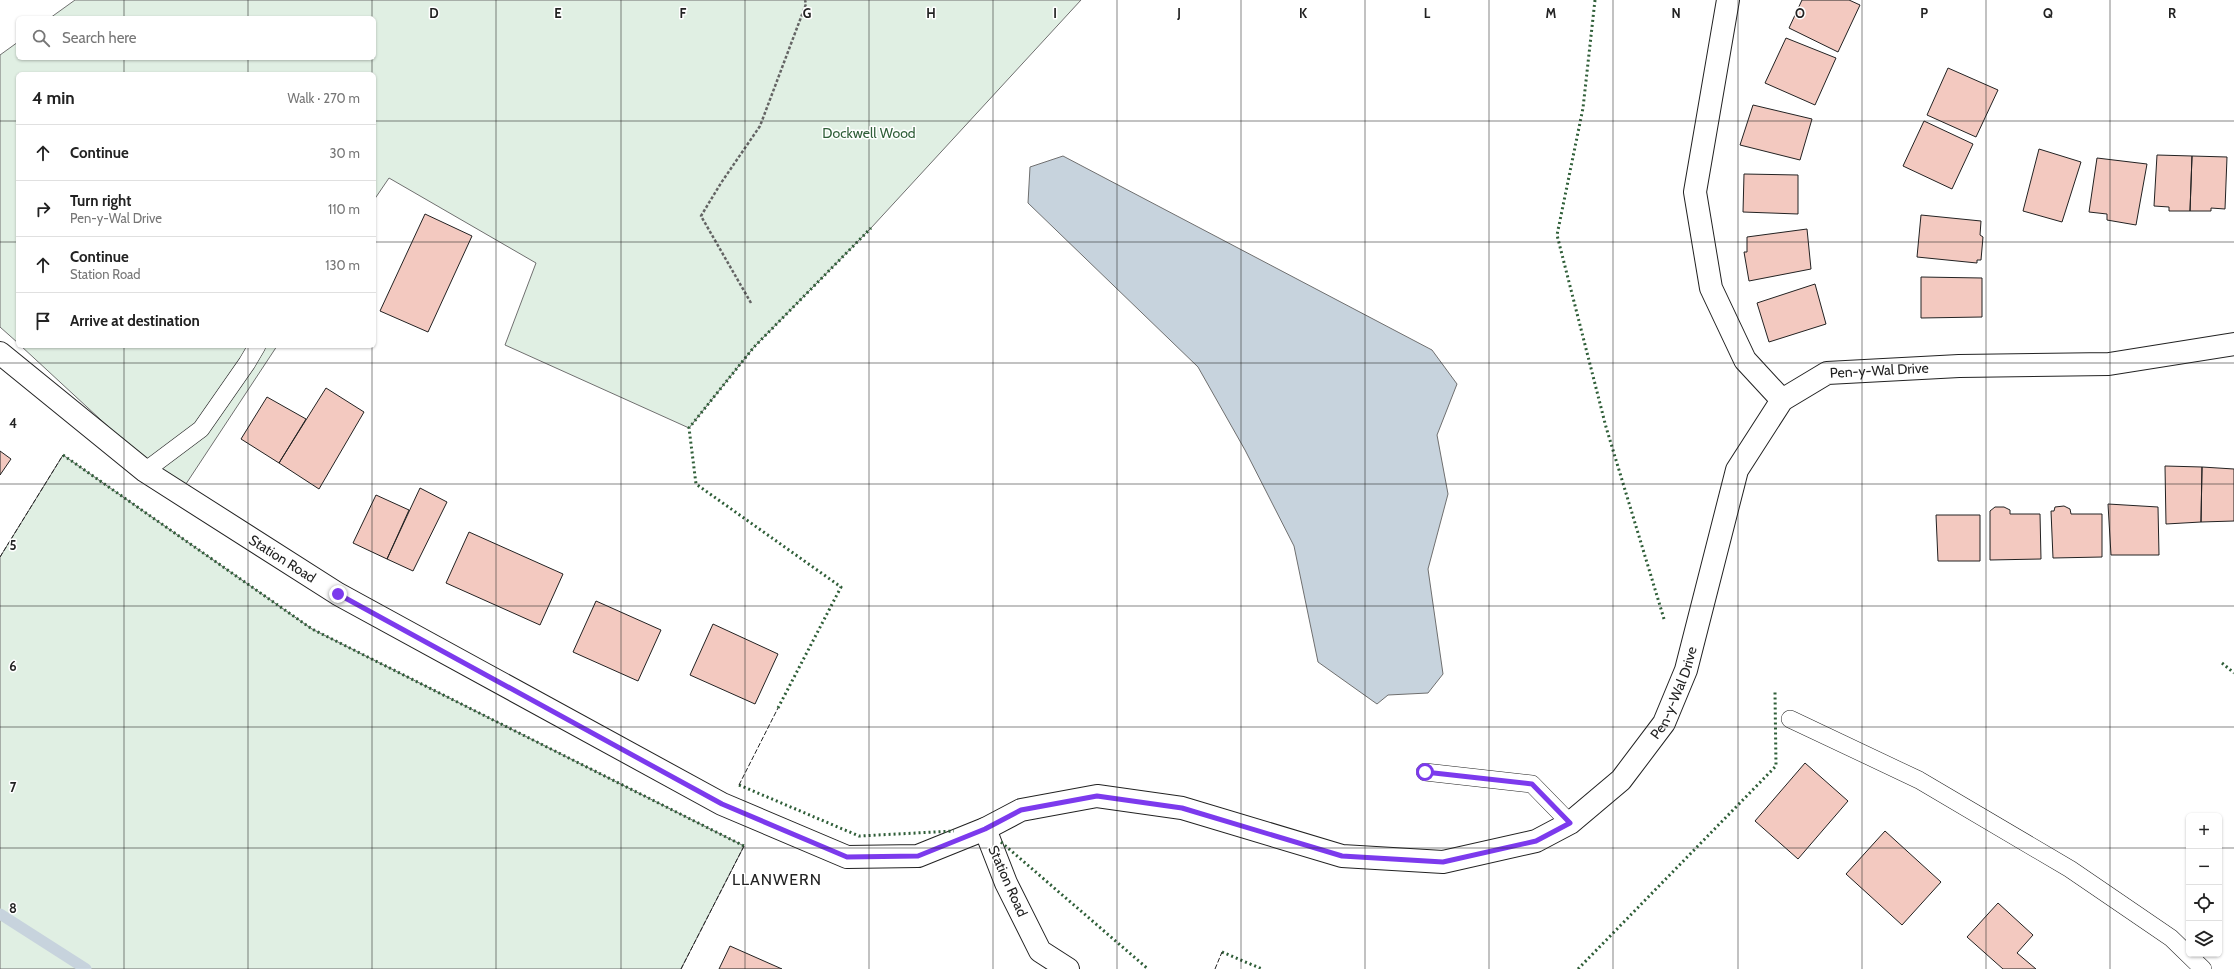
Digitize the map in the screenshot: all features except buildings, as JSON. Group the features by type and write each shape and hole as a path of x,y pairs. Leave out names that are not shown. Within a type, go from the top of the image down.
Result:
{"street":[{"path":"1728,0 1695,192 1711,288 1745,360 1782,400"},
{"name":"Pen-y-Wal Drive","path":"985,829 1021,810 1097,796 1182,808 1342,856 1443,862 1536,841 1570,823 1621,780 1664,723 1686,670 1737,470 1782,400 1827,373 1959,366 2108,364 2234,344"},
{"name":"Station Road","path":"0,353 145,471 345,598 722,804 847,857 918,856 985,829 1006,883 1040,951 1068,969"}],"lane":[{"path":"145,471 201,429 247,364 256,348"},
{"path":"1790,719 1919,780 2070,869 2171,938 2203,969"},
{"path":"1425,772 1532,784 1570,823"}],"path":[{"path":"751,304 702,216 721,183 760,126 806,4 805,0"}],"green space":[{"name":"Dockwell Wood","path":"75,0 1081,0 871,228 754,347 689,428 505,345 536,263 389,178 376,197 376,72 16,72 16,341 0,327 0,55 16,43 16,60 376,60 376,16 53,16"},
{"path":"23,348 276,348 180,493"},
{"path":"63,455 312,629 744,846 681,969 0,969 0,557"}],"shaded area":[{"path":"1063,156 1432,350 1457,384 1437,435 1448,494 1428,569 1443,674 1428,693 1388,695 1377,704 1318,662 1294,546 1245,450 1198,367 1028,203 1030,167"}],"waterway":[{"path":"0,914 86,969"}],"hedge":[{"path":"1595,0 1583,108 1557,235 1606,427 1664,619"},
{"path":"778,708 841,587 696,484 689,428 754,347 871,228"},
{"path":"63,455 312,629 744,846"},
{"path":"2222,663 2234,673"},
{"path":"1578,969 1776,766 1775,692"},
{"path":"739,785 859,836 954,831"},
{"path":"1001,842 1148,969"},
{"path":"1222,952 1262,969"}],"fence":[{"path":"0,557 63,455"},
{"path":"739,785 778,708"},
{"path":"681,969 744,846"},
{"path":"1215,969 1222,952"}],"district":[{"name":"LLANWERN","path":"777,879"}],"route":[{"path":"338,594 722,804 847,857 918,856 985,829 1021,810 1097,796 1182,808 1342,856 1443,862 1536,841 1570,823 1532,784 1425,772"}]}
